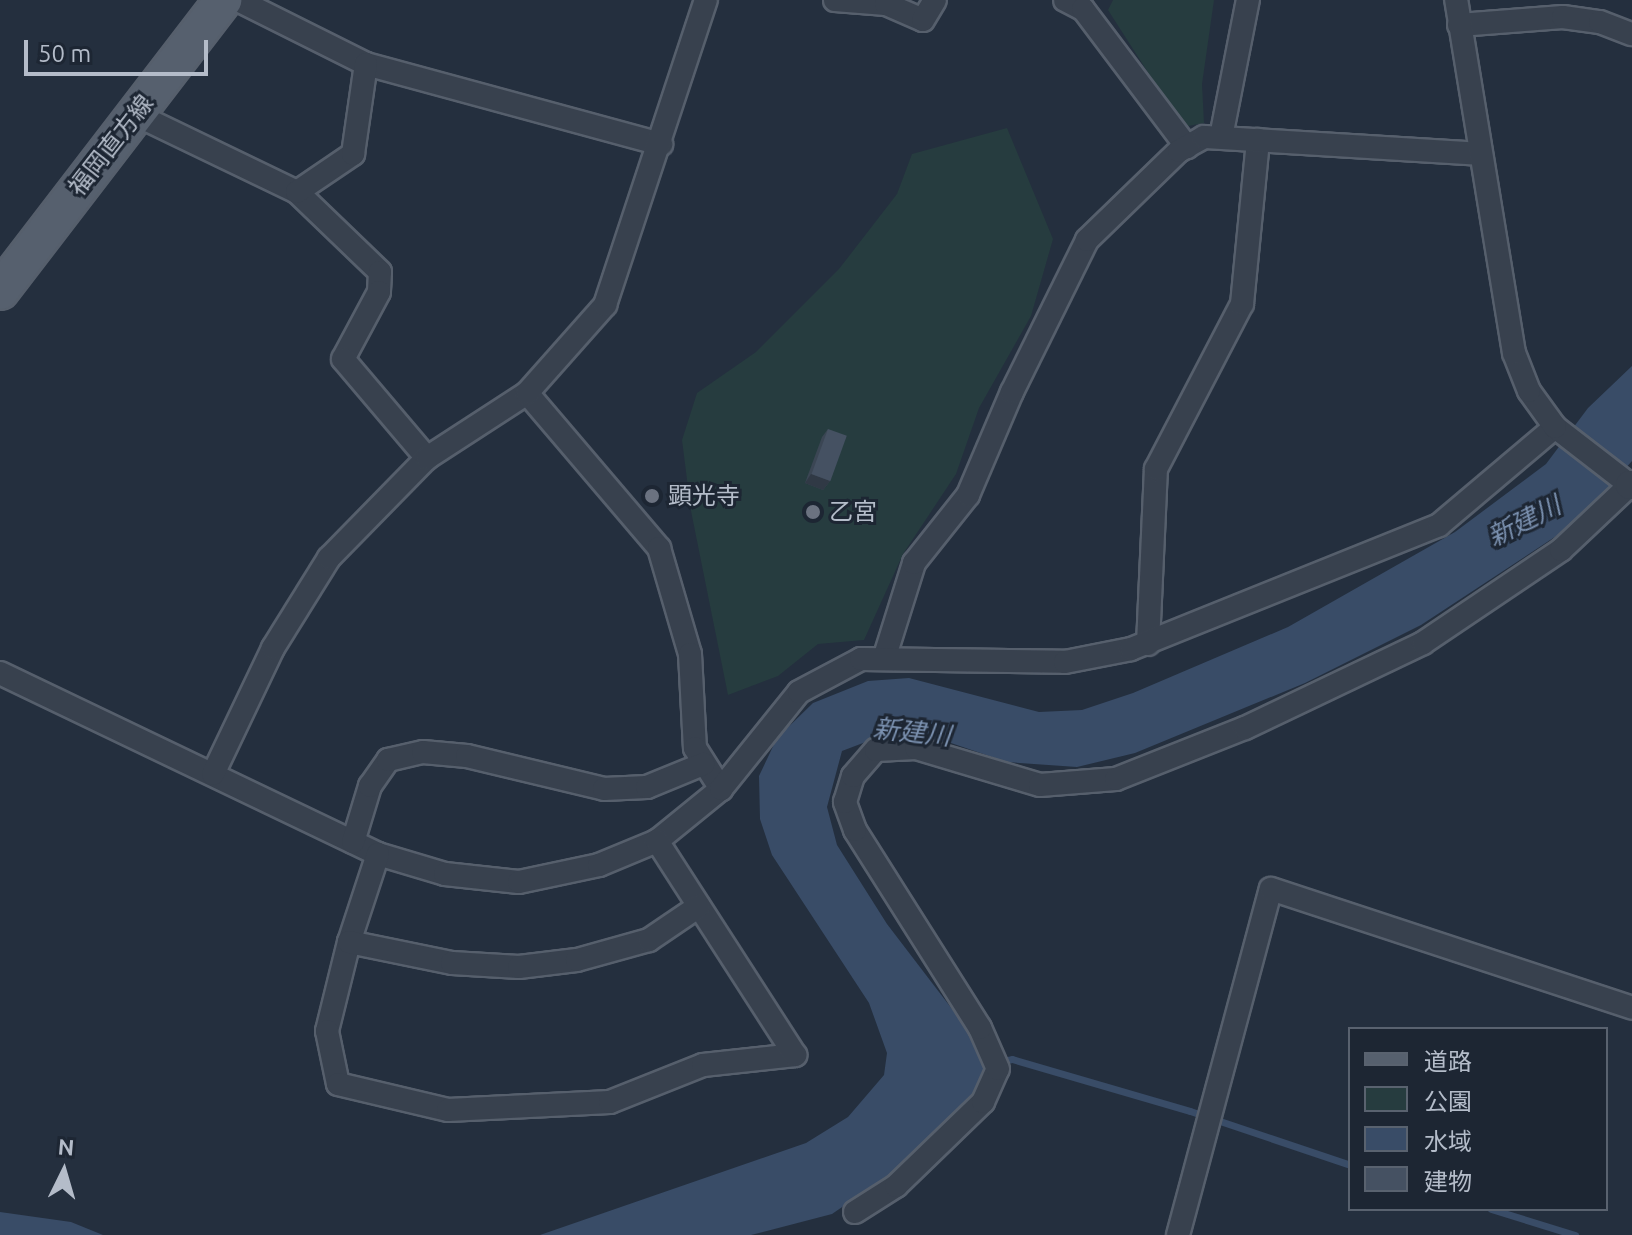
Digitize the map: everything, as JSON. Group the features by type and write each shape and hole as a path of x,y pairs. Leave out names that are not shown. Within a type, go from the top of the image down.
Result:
{"main road":[{"name":"福岡直方線","path":"0,291 223,0"}],"street":[{"path":"238,0 366,64 661,144"},
{"path":"213,774 273,648 329,558 427,458 527,393 605,305 661,144 706,0"},
{"path":"835,0 886,4 923,20 935,0"},
{"path":"1065,0 1083,9 1187,147"},
{"path":"1221,137 1248,0"},
{"path":"855,1212 896,1186 983,1102 998,1069 980,1028 855,830 845,802 853,776 876,750 916,748 1040,785 1116,779 1245,728 1423,643 1561,550 1631,485 1555,427 1529,391 1514,353 1456,0"},
{"path":"1459,25 1563,17 1600,22 1632,34"},
{"path":"297,192 353,154 366,64"},
{"path":"135,114 297,192 380,272 379,292 343,359 427,458"},
{"path":"884,659 914,563 968,495 1012,392 1087,240 1187,147 1204,137 1221,137 1479,154"},
{"path":"1148,644 1156,469 1242,304 1258,140"},
{"path":"527,393 659,548 690,654 695,748 721,789"},
{"path":"0,673 378,854 445,874 519,882 599,865 657,841 721,789 799,692 861,659 1065,662 1148,644 1439,525 1555,427"},
{"path":"353,842 370,786 388,760 423,752 467,756 604,789 647,787 703,764"},
{"path":"378,854 349,942 327,1031 338,1084 448,1110 610,1102 703,1065 795,1055 657,841"},
{"path":"1178,1235 1271,889 1632,1008"},
{"path":"349,942 452,963 519,967 577,960 649,940 699,906"}],"green space":[{"path":"1113,0 1214,0 1202,84 1204,123 1183,127 1108,10"},
{"path":"1007,128 1053,239 1031,316 979,408 956,474 903,554 864,640 818,644 778,676 728,695 691,511 682,440 697,393 756,352 839,269 897,194 912,154"}],"water":[{"name":"新建川","path":"1632,366 1632,461 1576,523 1421,625 1305,683 1135,753 1077,767 1007,762 951,743 884,735 842,751 827,807 837,845 887,924 978,1043 986,1066 974,1092 896,1170 832,1214 751,1235 540,1235 806,1143 848,1117 884,1075 887,1053 869,1003 772,855 760,819 759,776 777,738 813,703 868,681 909,678 1039,712 1082,710 1133,693 1288,627 1455,532 1546,464 1588,408"},
{"path":"0,1212 71,1222 103,1235 0,1235"}],"building":[{"path":"828,429 847,436 830,481 812,474"}],"waterway":[{"path":"997,1062 1012,1059 1190,1111 1348,1164"},
{"path":"1497,1211 1575,1235"}],"place":[{"name":"顕光寺","path":"652,496"},
{"name":"乙宮","path":"813,512"}]}
